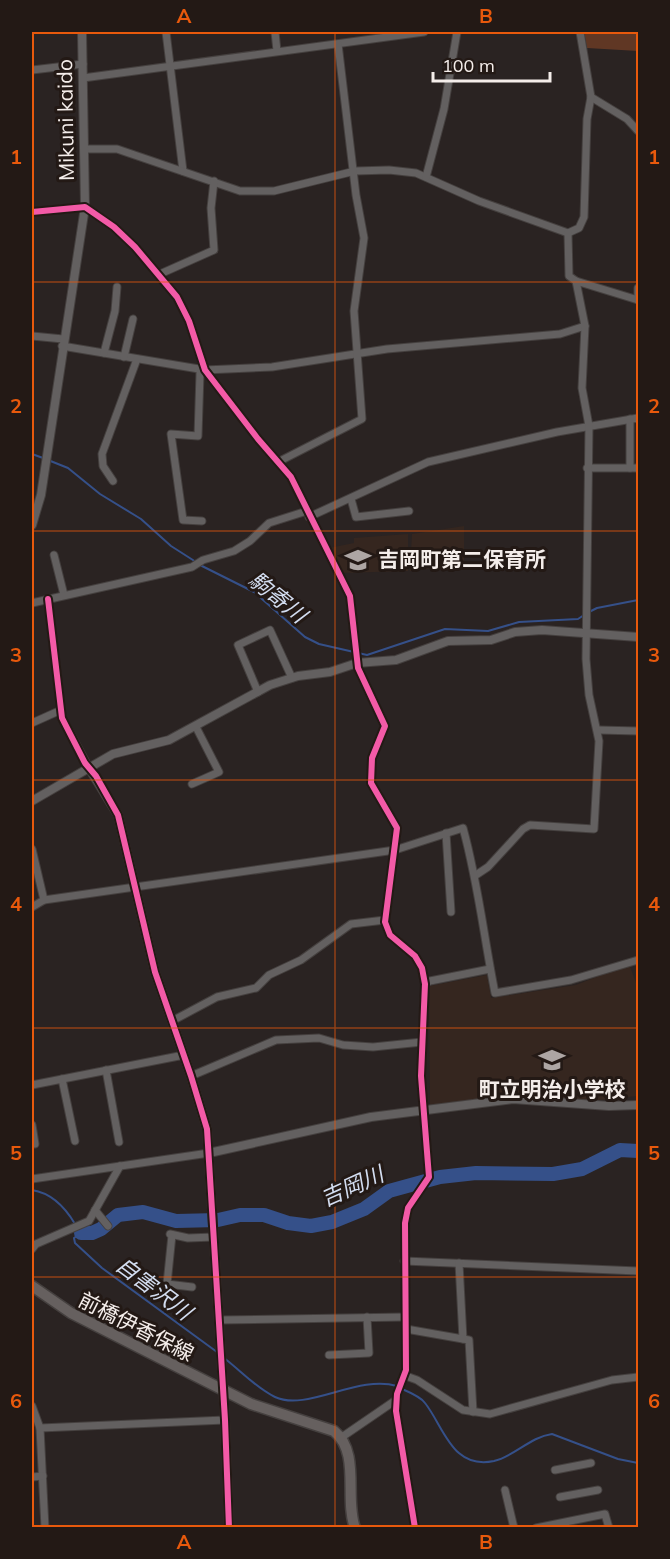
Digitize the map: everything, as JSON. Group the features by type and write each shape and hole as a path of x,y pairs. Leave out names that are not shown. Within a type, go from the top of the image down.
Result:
{"main road":[{"name":"前橋伊香保線","path":"33,1290 71,1313 269,1411 323,1426 342,1437"},
{"path":"342,1437 348,1453 351,1512 355,1527"}],"street":[{"name":"Mikuni kaido","path":"32,525 86,207 82,32"},
{"path":"166,32 183,171"},
{"path":"275,32 278,51"},
{"path":"83,78 423,32"},
{"path":"426,177 444,109 457,32"},
{"path":"86,149 117,149 240,191 274,191 355,171 402,170 426,177 479,201 568,233 579,228 584,217 587,119 591,97 580,32"},
{"path":"279,462 362,419 354,311 364,238 338,44"},
{"path":"32,70 83,64"},
{"path":"591,97 627,119 639,131"},
{"path":"160,274 214,250 211,208 214,181"},
{"path":"32,212 86,207 114,227 160,274 189,321 205,370 258,439 291,477 350,596 357,663 385,726 372,758 371,783 396,828 385,920 390,935 415,956 422,968 425,984 421,1076 429,1177 408,1208 404,1261 405,1378 396,1397 342,1437"},
{"path":"568,233 569,276 576,281 638,300 639,288"},
{"path":"476,875 488,867 523,829 530,825 594,830 599,730 589,695 586,634 589,426 582,388 585,326 576,281"},
{"path":"104,353 115,311 117,287"},
{"path":"124,357 133,319"},
{"path":"32,336 124,357 205,370 272,367 356,353 560,334 585,326"},
{"path":"113,481 103,466 102,454 137,359"},
{"path":"202,521 183,520 171,434 198,436 200,373 205,370"},
{"path":"32,603 198,563 234,550 250,541 269,523 308,514 351,499 428,462 589,426 639,418"},
{"path":"630,419 630,468"},
{"path":"587,468 639,468"},
{"path":"351,499 356,517 409,511"},
{"path":"54,555 64,595"},
{"path":"48,599 62,718 117,815 155,972 203,1110 209,1154 213,1217 229,1527"},
{"path":"258,692 238,645 270,630 292,678"},
{"path":"32,801 113,754 169,740 258,692 292,678 330,672 357,663 396,660 448,641 491,640 514,632 542,630 639,637"},
{"path":"32,723 61,710"},
{"path":"192,784 219,772 196,727"},
{"path":"599,730 639,731"},
{"path":"32,906 44,900 395,850 463,828 476,875 480,921 495,993 571,980 639,960"},
{"path":"446,833 451,912"},
{"path":"32,849 44,900"},
{"path":"172,1021 217,997 256,988 269,975 301,960 351,924 385,920"},
{"path":"425,984 490,969"},
{"path":"191,1076 276,1040 319,1038 343,1045 373,1047 422,1042"},
{"path":"32,1085 184,1055"},
{"path":"106,1070 119,1142"},
{"path":"62,1079 75,1141"},
{"path":"32,1179 209,1154 371,1117 513,1100 609,1106 639,1105"},
{"path":"32,1125 35,1144"},
{"path":"32,1249 36,1244 84,1225 120,1166"},
{"path":"95,1210 108,1226"},
{"path":"192,1287 167,1284 171,1235 214,1234"},
{"path":"404,1261 639,1271"},
{"path":"459,1263 463,1339"},
{"path":"329,1355 369,1353 367,1317"},
{"path":"219,1320 405,1317"},
{"path":"406,1329 469,1340 473,1413"},
{"path":"405,1378 417,1380 463,1410 490,1414 612,1380 639,1377"},
{"path":"396,1397 398,1436 415,1527"},
{"path":"32,1406 40,1428 45,1527"},
{"path":"40,1428 225,1420"},
{"path":"555,1470 591,1463"},
{"path":"32,1477 43,1476"},
{"path":"506,1490 513,1527"},
{"path":"560,1497 598,1490"},
{"path":"537,1527 605,1514 609,1527"}],"shaded area":[{"path":"584,32 638,32 638,51 587,48"},
{"path":"464,526 464,565 410,571 412,534"},
{"path":"408,534 408,571 341,573 329,548 354,543 354,538"},
{"path":"629,964 638,988 638,1096 598,1100 508,1095 430,1105 429,986 487,975 491,998 576,985"}],"waterway":[{"name":"駒寄川","path":"32,454 43,458"},
{"name":"駒寄川","path":"48,460 68,468 100,494 141,519 171,546 196,562"},
{"name":"駒寄川","path":"200,565 254,592 305,637 319,644 367,655 445,629 488,631 519,622 578,619 584,615"},
{"name":"駒寄川","path":"589,612 597,608 638,600"},
{"name":"吉岡川","path":"81,1233 92,1233 101,1229 118,1215 143,1212 176,1221 218,1220 240,1215 264,1215 288,1223 311,1226 332,1222 364,1209 389,1191 440,1177 476,1173 553,1174 582,1169 620,1150 638,1151"},
{"name":"吉岡川","path":"32,1190 45,1194 57,1202 75,1224"},
{"name":"自害沢川","path":"78,1229 81,1233 74,1238 75,1243 102,1268 217,1352"},
{"name":"自害沢川","path":"224,1358 261,1389 275,1397 288,1400 302,1400 366,1385 397,1386"},
{"name":"自害沢川","path":"402,1389 423,1401 451,1444 468,1459 480,1462 502,1459 537,1439 552,1434 618,1459 638,1463"}],"cycle path":[{"path":"32,212 85,207 114,227 135,247 177,297 189,321 205,370 258,439 291,477 350,596 358,668 385,726 372,758 371,783 397,828 385,922 390,935 415,956 422,968 425,984 421,1076 429,1177 408,1208 405,1223 406,1370 397,1394 396,1411 415,1528"},
{"path":"48,599 62,718 85,763 96,776 118,815 155,972 207,1129 225,1420 229,1528"}],"place":[{"name":"吉岡町第二保育所","path":"358,560"},
{"name":"町立明治小学校","path":"552,1060"}]}
